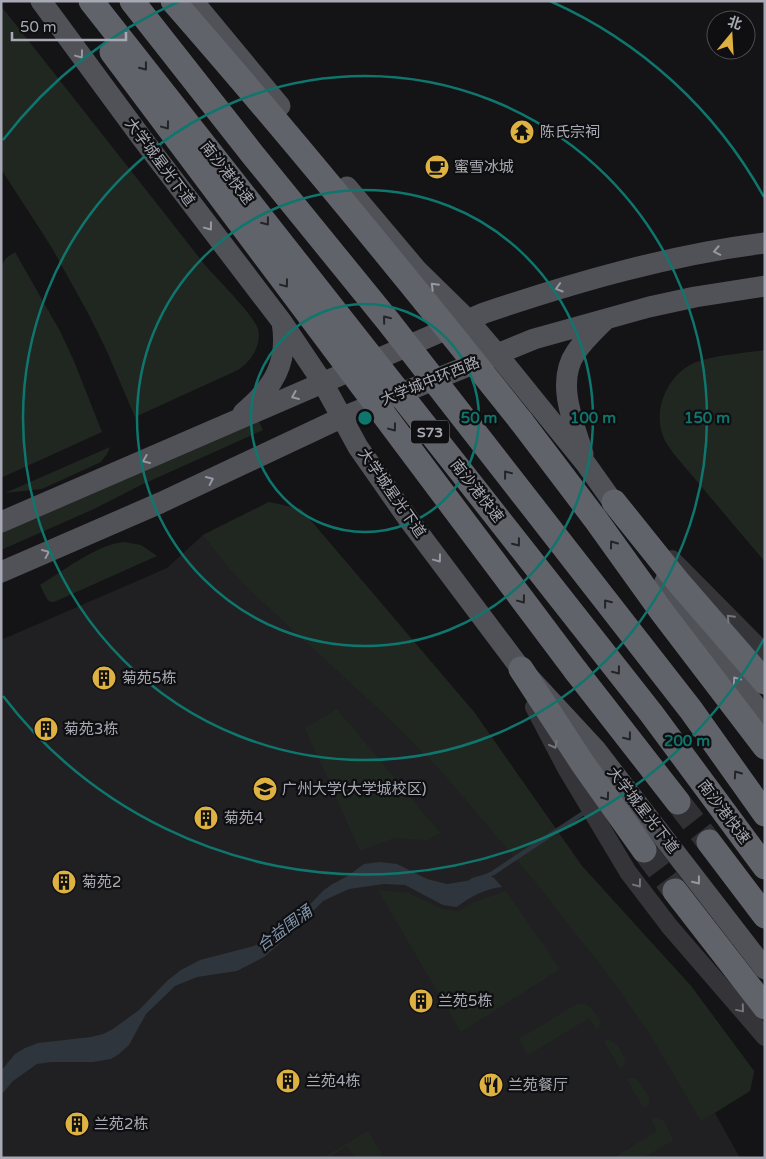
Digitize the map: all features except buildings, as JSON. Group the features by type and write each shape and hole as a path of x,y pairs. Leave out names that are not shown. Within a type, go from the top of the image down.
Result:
{"highway":[{"path":"76,1 196,166 576,671 678,802"},
{"name":"南沙港快速","path":"91,1 651,713 765,867"},
{"name":"南沙港快速","path":"132,1 253,155 388,321 691,710 765,814"},
{"path":"173,1 315,168 462,346 570,485 662,612 765,747"},
{"path":"614,502 680,584 765,682"},
{"path":"521,669 583,764 644,850"},
{"path":"709,842 765,916"},
{"path":"675,891 732,967 765,1007"}],"main road":[{"name":"大学城星光下道","path":"41,1 141,137 282,322 323,384 358,447 409,520 521,669 596,750 765,969"},
{"path":"193,1 417,270 468,320 497,354 586,464 614,502 682,606 765,719"},
{"path":"1,522 468,320 552,290 605,275 678,258 765,243"},
{"name":"大学城中环西路","path":"1,572 160,503 343,417 534,339 695,297 765,286"},
{"path":"586,464 572,417 566,378 575,353 607,319"},
{"path":"230,424 256,402 272,383 283,352 284,335 282,322"}],"street":[{"path":"614,502 765,653"},
{"path":"521,669 537,714 567,770 620,859 670,927 765,1037"}],"shaded area":[{"path":"1,6 205,265 255,323 259,335 257,347 251,358 238,370 135,417 89,315 52,248 1,169"},
{"path":"15,252 60,331 102,432 3,477 1,474 1,266 6,258"},
{"path":"765,350 765,562 673,453 663,436 660,414 661,403 665,393 678,374 686,367 696,362 730,354"},
{"path":"258,420 263,430 1,550 1,533"},
{"path":"110,447 101,462 42,489 5,493"},
{"name":"广州大学(大学城校区)","path":"269,502 301,509 474,712 582,866 691,986 754,1071 750,1091 715,1113 740,1158 1,1158 1,640 167,568 203,535"},
{"path":"269,502 301,509 474,712 582,866 691,986 754,1071 750,1091 701,1121 648,1031 609,976 537,884 444,774 393,722 254,594 228,567 203,535"},
{"path":"124,542 141,545 157,556 54,602 50,602 47,599 40,585 92,553"},
{"path":"337,709 440,833 426,840 394,838 360,851 305,728"},
{"path":"380,862 397,864 427,879 459,887 472,878 486,874 494,878 502,887 478,894 457,907 443,905 405,885 384,884 349,889 323,901 292,933 264,957 237,971 197,977 175,986 146,1014 129,1045 111,1059 93,1062 37,1064 13,1081 1,1095 1,1071 15,1054 38,1043 91,1037 113,1029 139,1010 168,980 181,970 200,960 254,946 273,936 296,920 326,894 335,883 364,864"},
{"path":"378,890 409,893 442,909 459,911 474,902 506,891 560,969 461,1032"},
{"path":"584,1003 592,1009 600,1021 601,1024 597,1030 589,1018 528,1055 519,1039 577,1004"},
{"path":"609,1040 618,1047 624,1058 625,1065 620,1069 604,1041"},
{"path":"631,1078 637,1079 649,1097 649,1103 644,1108 627,1080"},
{"path":"657,1117 664,1121 673,1140 643,1158 614,1158 657,1131 651,1119"},
{"path":"368,1131 384,1158 355,1158 347,1146 329,1158 323,1158"}],"waterway":[{"name":"合益围涌","path":"485,877 582,814"},
{"name":"合益围涌","path":"449,886 468,883"},
{"name":"合益围涌","path":"301,917 325,892 335,885"}],"tunnel":[{"path":"678,802 709,842"},
{"path":"644,850 675,891"}],"place":[{"name":"陈氏宗祠","path":"522,132"},
{"name":"蜜雪冰城","path":"437,167"},
{"name":"菊苑5栋","path":"104,678"},
{"name":"菊苑3栋","path":"46,729"},
{"name":"广州大学(大学城校区)","path":"265,789"},
{"name":"菊苑4","path":"206,818"},
{"name":"菊苑2","path":"64,882"},
{"name":"兰苑5栋","path":"421,1001"},
{"name":"兰苑4栋","path":"288,1081"},
{"name":"兰苑餐厅","path":"491,1085"},
{"name":"兰苑2栋","path":"77,1124"}]}
